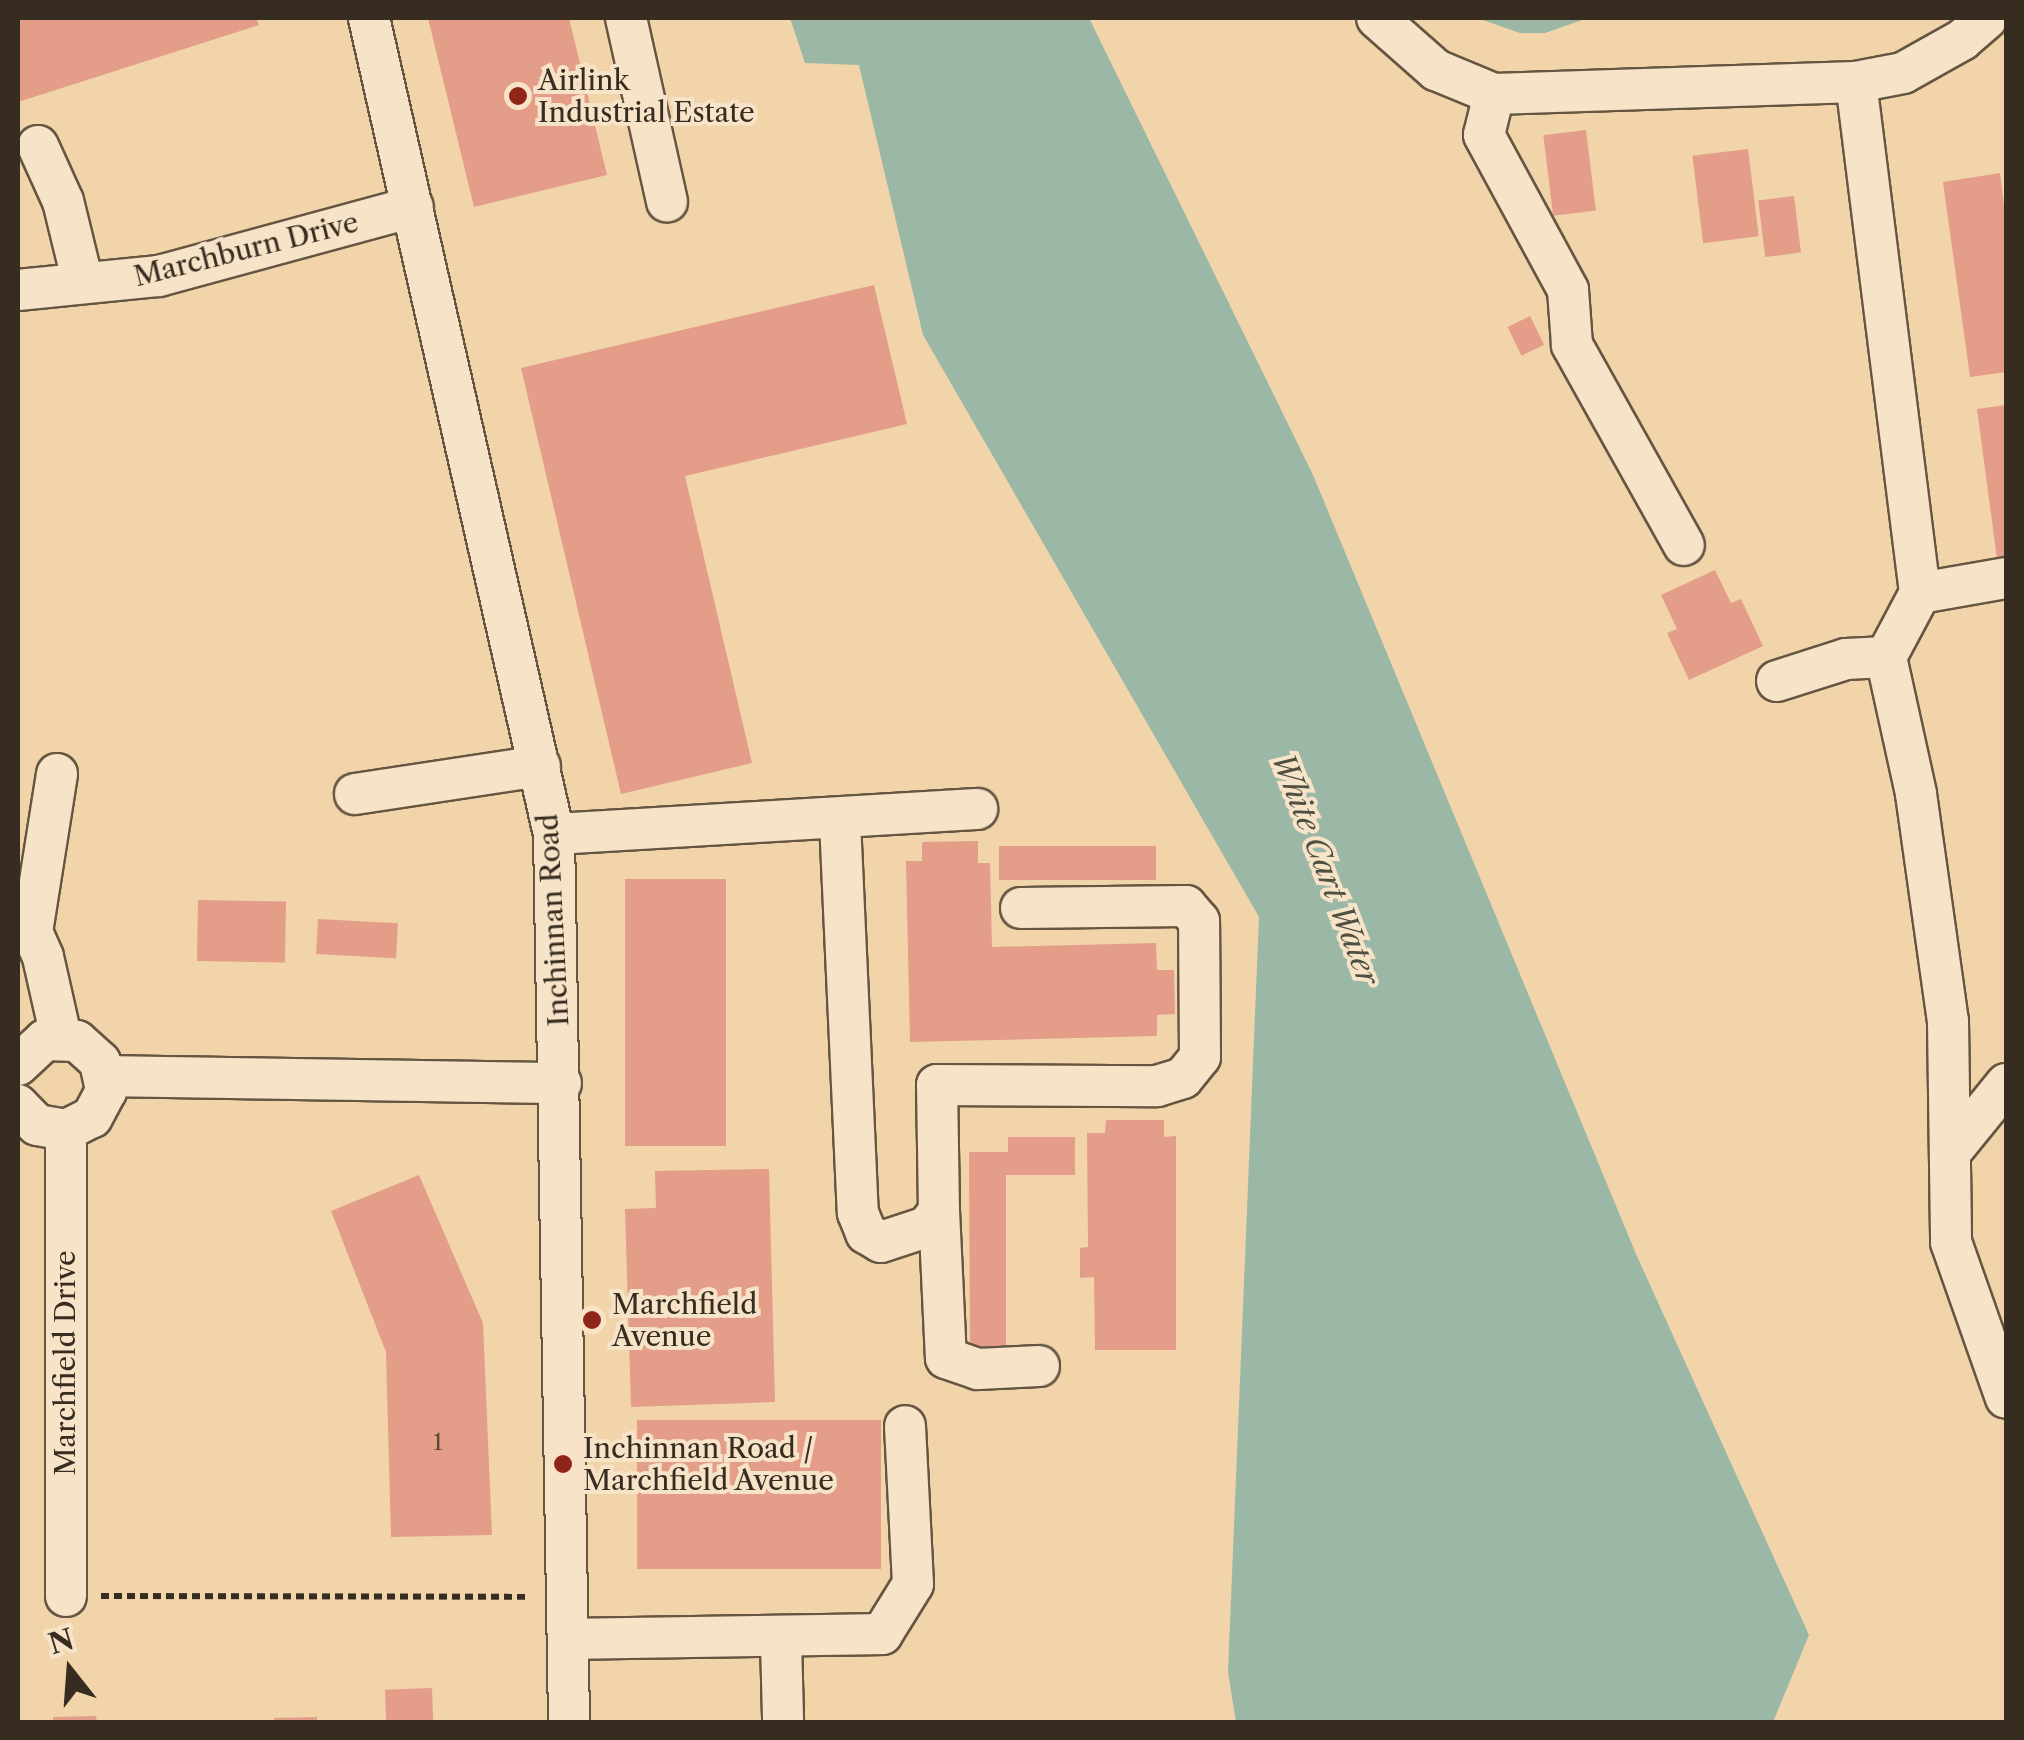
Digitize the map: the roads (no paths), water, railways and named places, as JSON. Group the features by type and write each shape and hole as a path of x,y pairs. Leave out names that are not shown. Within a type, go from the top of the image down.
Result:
{"street":[{"name":"Inchinnan Road","path":"369,18 554,834 570,1597 568,1722"},
{"path":"626,18 666,201"},
{"path":"1377,18 1436,70 1494,94 1856,82 1903,73 1962,40 1987,18"},
{"path":"1856,82 1920,594 1886,657 1916,794 1948,1021 1951,1242 2006,1398"},
{"path":"1494,94 1484,134 1568,290 1572,345 1684,545"},
{"path":"38,146 63,201 83,283"},
{"name":"Marchburn Drive","path":"18,290 158,276 413,208"},
{"path":"1920,594 2006,578"},
{"path":"1776,680 1846,658 1886,657"},
{"path":"355,794 540,766"},
{"path":"57,774 25,926 61,1038"},
{"path":"554,834 840,821 858,814 978,809"},
{"path":"840,821 858,1213 866,1233 881,1242 927,1227 939,1211"},
{"path":"1021,908 1186,906 1199,922 1200,1057 1183,1078 1158,1086 937,1085 946,1358 978,1369 1038,1366"},
{"path":"18,1065 31,1048 61,1038 90,1049 106,1076 101,1105 66,1130 38,1125 18,1105"},
{"path":"106,1076 561,1083"},
{"path":"1950,1153 2006,1084"},
{"name":"Marchfield Drive","path":"66,1130 66,1596"},
{"path":"568,1639 781,1641 882,1634 913,1584 905,1426"},
{"path":"781,1641 783,1720"}],"water":[{"name":"White Cart Water","path":"790,18 1089,18 1313,475 1636,1254 1809,1635 1773,1722 1236,1722 1228,1672 1259,917 923,335 859,65 805,63"},
{"path":"1477,18 1588,18 1545,33 1520,33"}],"place":[{"name":"Airlink Industrial Estate","path":"518,96"},
{"name":"Marchfield Avenue","path":"592,1320"},
{"name":"Inchinnan Road / Marchfield Avenue","path":"563,1464"}]}
